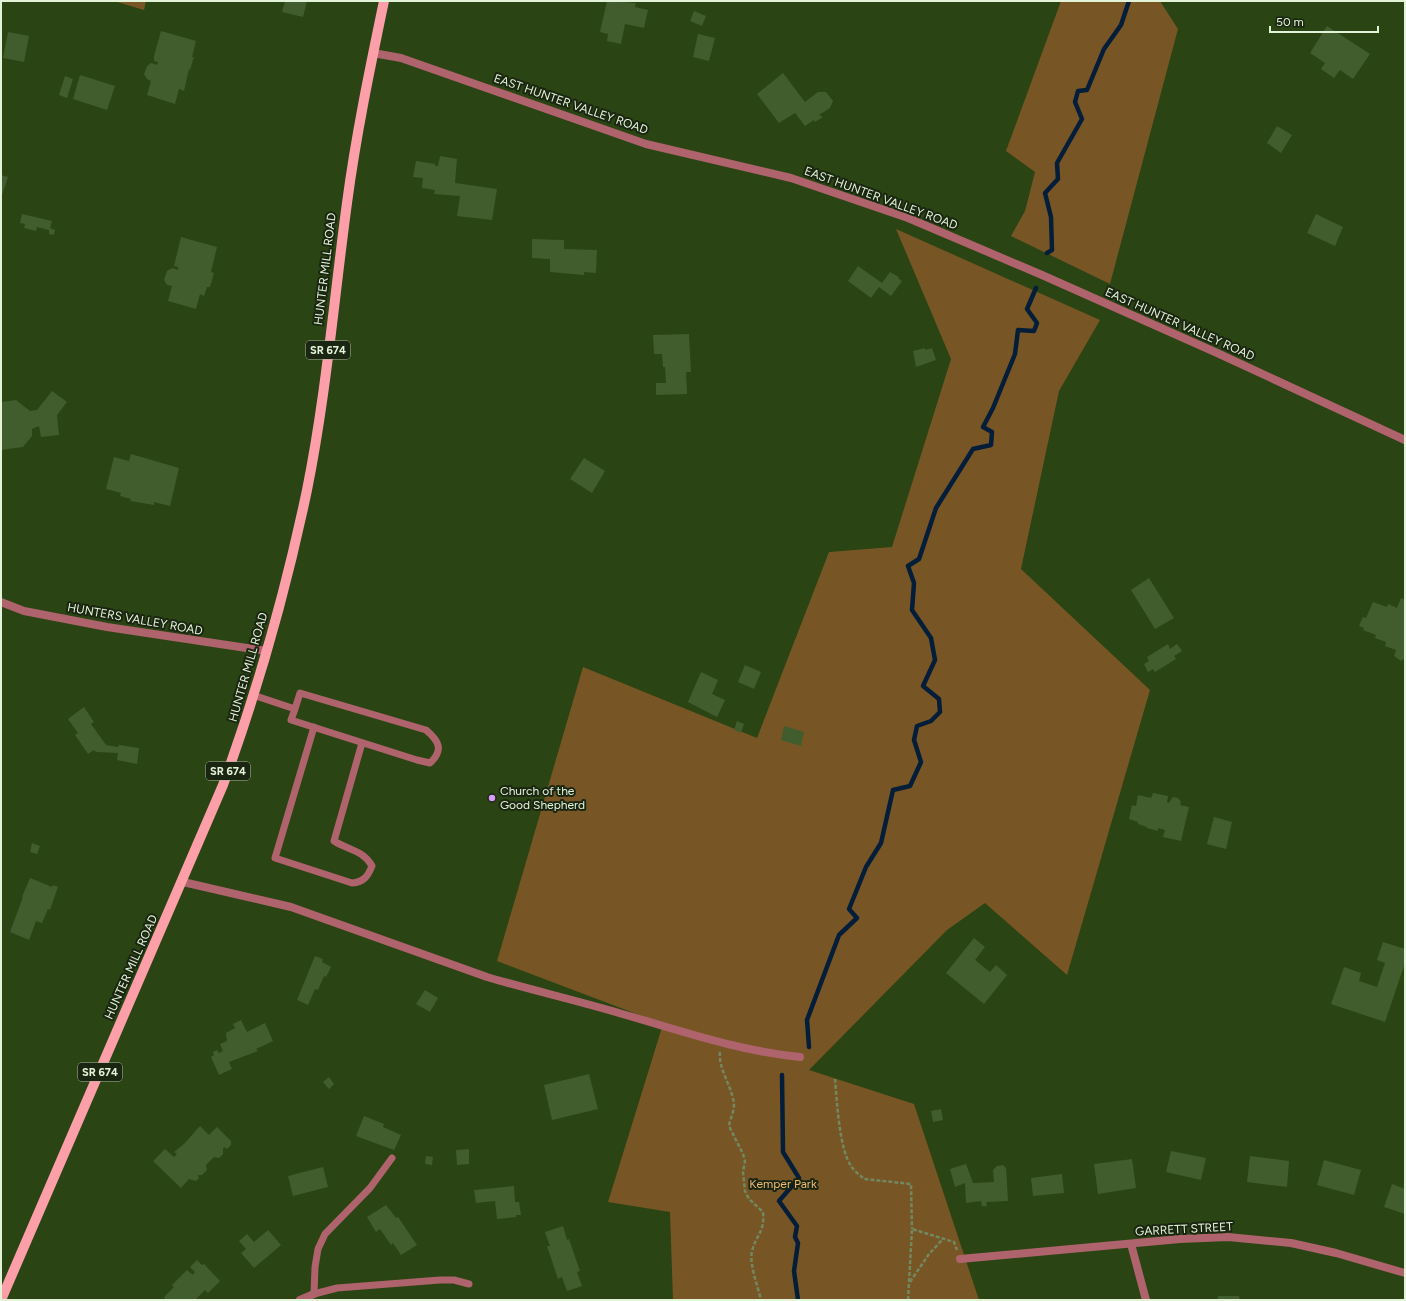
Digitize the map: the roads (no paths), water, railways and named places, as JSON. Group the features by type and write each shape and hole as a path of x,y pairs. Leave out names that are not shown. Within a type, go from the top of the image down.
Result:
{"main road":[{"name":"HUNTER MILL ROAD","path":"1,1300 183,882 223,785 254,695 267,651 307,490 319,420 348,193 373,53 384,1"}],"street":[{"name":"EAST HUNTER VALLEY ROAD","path":"373,53 401,58 646,144 791,178 908,218 1042,275 1215,352 1405,440"},
{"name":"HUNTERS VALLEY ROAD","path":"1,602 24,611 108,627 267,651"},
{"path":"183,882 291,907 487,977 740,1049 800,1057"},
{"name":"GARRETT STREET","path":"960,1259 1180,1239 1255,1238 1292,1243 1336,1253 1405,1273"},
{"path":"1131,1244 1146,1300"},
{"path":"300,1300 314,1294"}],"lane":[{"path":"300,693 426,730 436,739 439,747 436,756 430,763 314,727 291,720 300,693"},
{"path":"254,695 295,709"},
{"path":"314,727 275,858 352,883 361,882 368,875 372,866 368,858 357,851 334,841 362,743"},
{"path":"392,1158 370,1188 325,1234 318,1249 315,1268 314,1294 337,1288 440,1280 454,1280 469,1284"}],"waterway":[{"path":"1047,253 1052,250 1051,217 1045,193 1058,179 1057,163 1082,119 1075,102 1078,91 1087,90 1104,49 1121,25 1129,1"},
{"path":"809,1047 807,1020 839,935 857,918 849,909 866,867 881,843 893,790 910,786 921,762 914,740 917,726 931,721 940,712 939,699 923,686 935,660 931,638 912,610 914,583 908,566 919,559 936,508 973,449 991,445 992,432 983,427 993,408 1015,354 1018,330 1034,331 1037,323 1027,309 1036,288"},
{"path":"782,1075 783,1152 799,1178 779,1201 797,1226 795,1237 798,1243 794,1271 798,1300"}],"place":[{"name":"Church of the Good Shepherd","path":"492,798"}],"park label":[{"name":"Kemper Park","path":"783,1184"}]}
